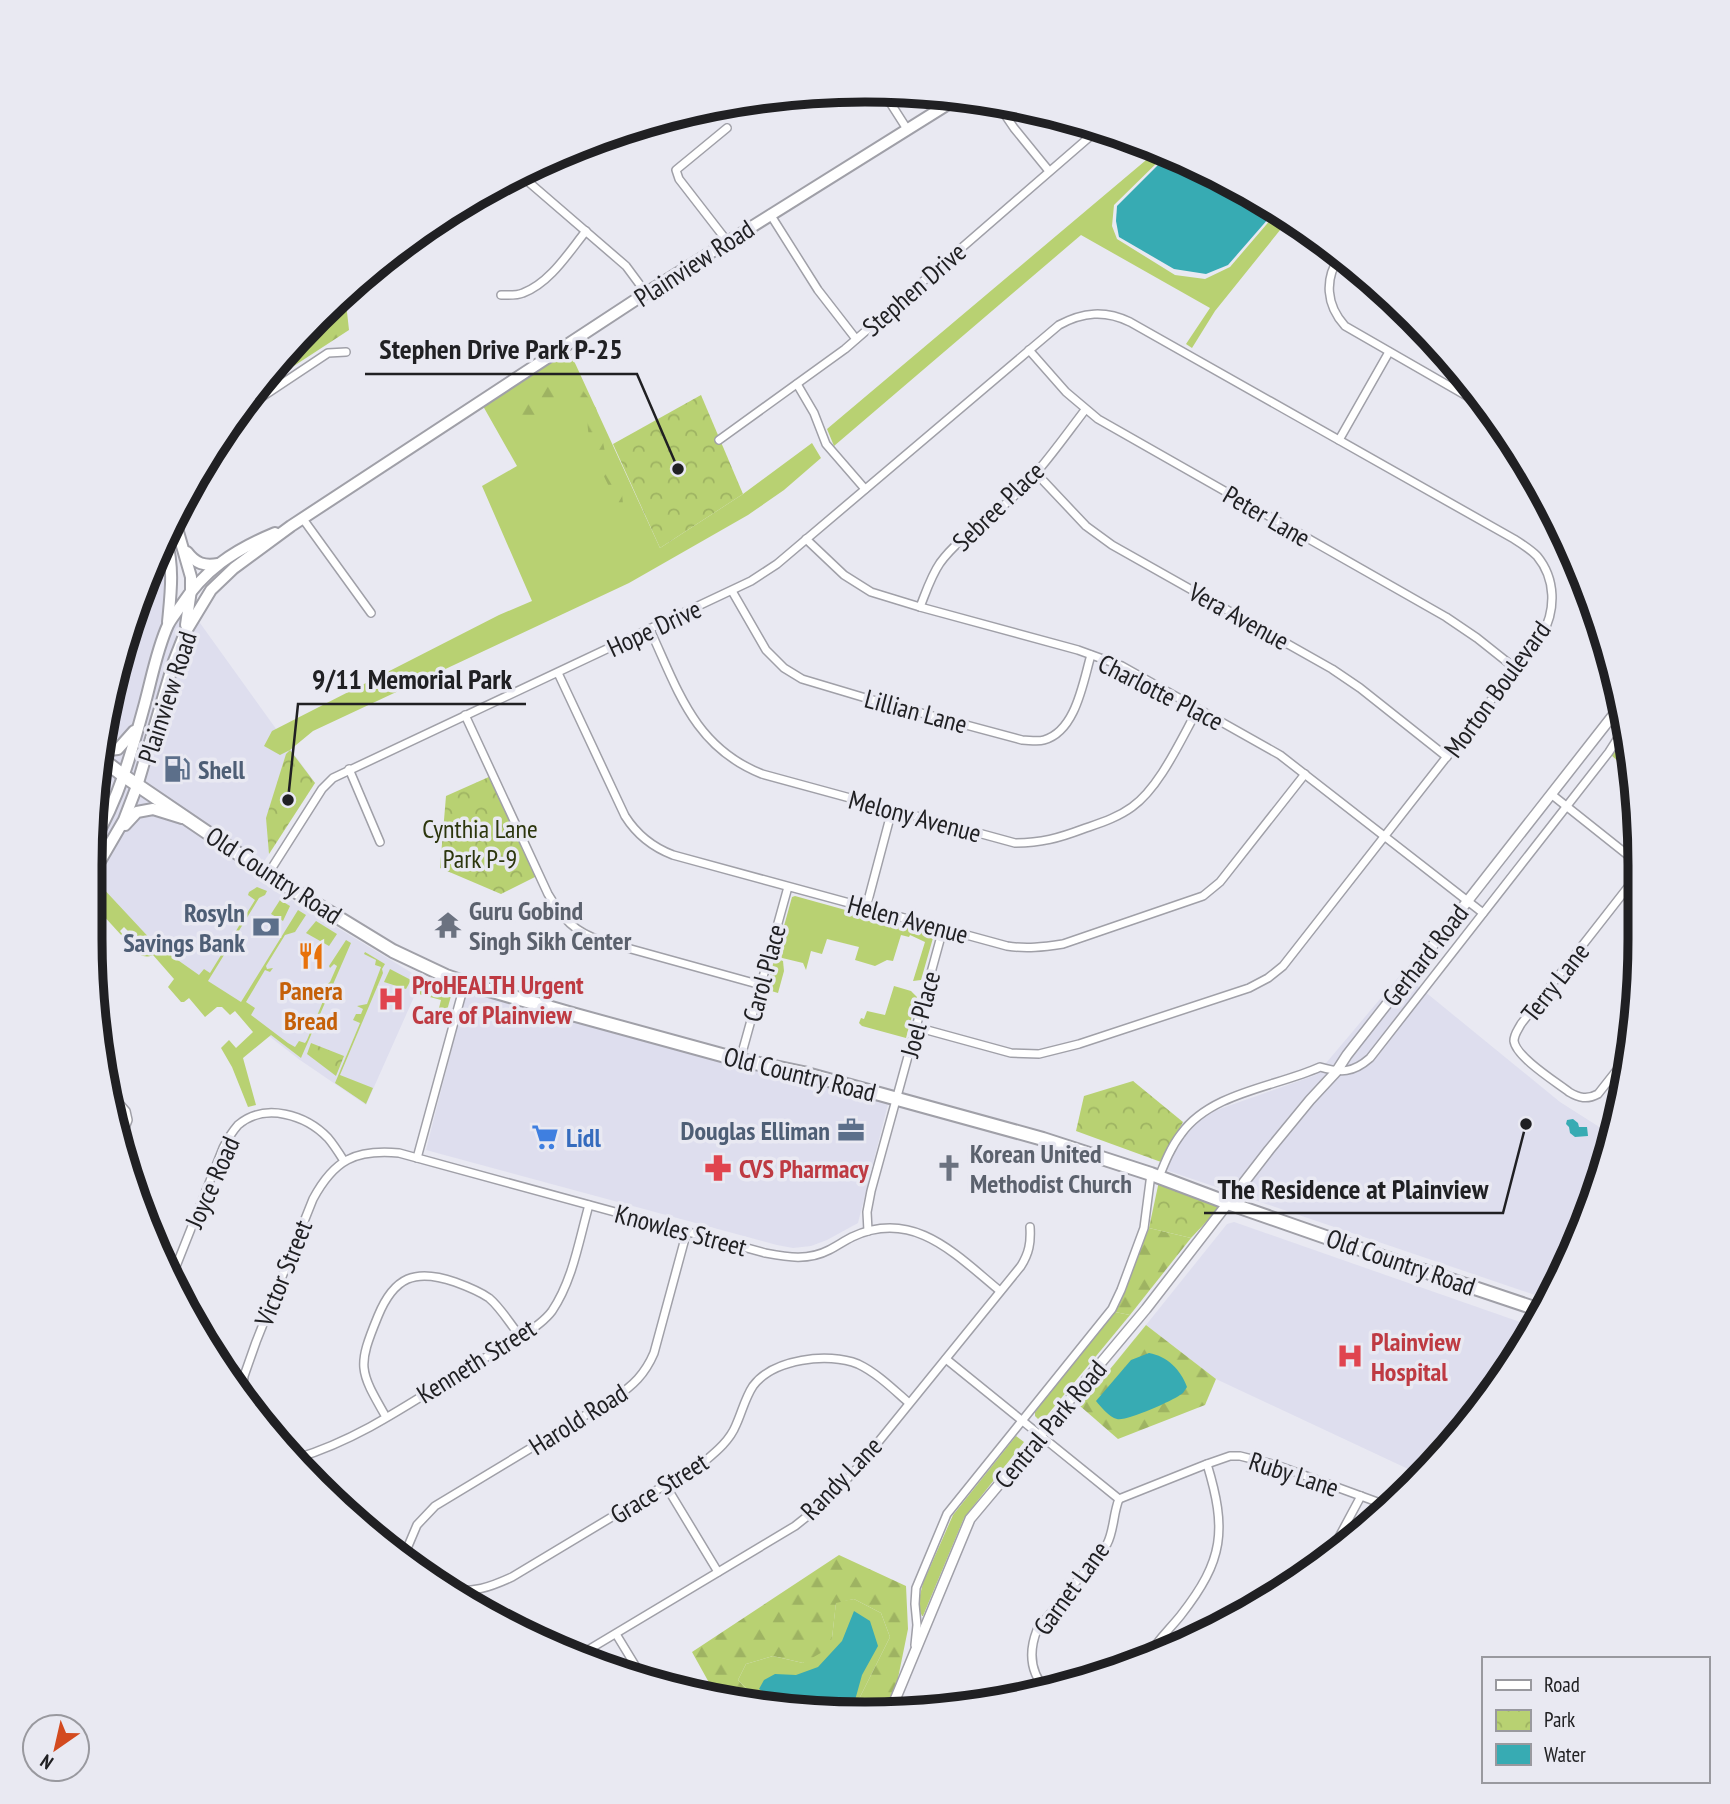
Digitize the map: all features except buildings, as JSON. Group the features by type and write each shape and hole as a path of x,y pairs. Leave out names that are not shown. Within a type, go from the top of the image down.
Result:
{"main road":[{"name":"Plainview Road","path":"115,835 137,786 185,633 211,590 234,568 291,526 646,293 945,106"},
{"name":"Plainview Road","path":"103,824 124,776 168,625 191,590 218,564 251,543 291,526"},
{"path":"178,532 189,568 191,590 185,633"},
{"path":"182,544 195,561 204,566 218,564"},
{"path":"168,625 173,576 169,552"},
{"path":"170,555 183,582 191,590 211,590"},
{"path":"158,656 174,662"},
{"path":"110,750 118,749 139,723"},
{"name":"Old Country Road","path":"108,764 268,874 393,951 465,982 740,1060 803,1073 1043,1139 1532,1310"},
{"path":"101,858 115,835 137,812 153,809 189,820"}],"street":[{"path":"890,103 907,129"},
{"path":"1005,115 1049,171"},
{"path":"727,128 676,170 679,179 727,241"},
{"name":"Stephen Drive","path":"719,440 856,339 1090,136"},
{"path":"527,180 626,266 646,293"},
{"path":"770,214 818,290 856,339"},
{"path":"501,295 520,295 537,286 586,230"},
{"path":"1335,263 1329,282 1329,295 1338,318 1354,332 1469,397"},
{"name":"Morton Boulevard","path":"916,1027 1011,1053 1040,1054 1079,1044 1249,988 1268,978 1283,966 1516,669 1549,624 1552,611 1550,581 1537,556 1514,539 1120,317 1089,313 1073,318 1059,325 1029,350"},
{"name":"Peter Lane","path":"1029,350 1085,410 1113,429 1446,617 1516,669"},
{"name":"Hope Drive","path":"268,874 322,789 333,778 751,581 777,564 1029,350"},
{"path":"261,398 328,353 346,352"},
{"path":"1339,440 1389,352"},
{"path":"796,384 814,412 826,444 865,489"},
{"name":"Sebree Place","path":"920,607 932,576 946,556 962,539 1014,496 1085,410"},
{"name":"Vera Avenue","path":"1035,472 1095,533 1332,669 1447,757"},
{"path":"303,519 371,613"},
{"name":"Charlotte Place","path":"806,539 831,565 857,585 886,597 1078,650 1122,666 1280,755 1483,913"},
{"name":"Lillian Lane","path":"732,591 766,650 784,668 802,679 1022,740 1044,740 1066,725 1073,712 1091,655"},
{"name":"Melony Avenue","path":"650,630 690,715 709,740 730,757 762,774 1015,843 1038,843 1067,835 1114,818 1143,799 1198,709"},
{"name":"Helen Avenue","path":"558,673 625,816 644,840 660,850 943,929 1026,949 1063,944 1203,896 1220,882 1305,774"},
{"name":"Gerhard Road","path":"1228,1203 1310,1100 1336,1072 1614,714"},
{"path":"466,715 548,894 571,926 589,937 761,985"},
{"name":"Central Park Road","path":"910,1667 917,1625 916,1588 947,1514 1112,1309 1144,1228 1155,1176 1182,1132 1213,1106 1234,1097 1320,1067 1336,1072 1360,1067 1370,1058 1618,738"},
{"path":"349,769 380,842"},
{"path":"1551,794 1629,856"},
{"path":"866,908 892,810"},
{"name":"Terry Lane","path":"1617,1070 1598,1094 1585,1098 1577,1097 1522,1055 1514,1042 1521,1024 1629,886"},
{"name":"Carol Place","path":"740,1060 788,887"},
{"name":"Joel Place","path":"868,1231 867,1212 871,1191 943,929"},
{"path":"417,1158 465,982"},
{"path":"120,1105 128,1119 125,1126"},
{"name":"Joyce Road","path":"176,1267 223,1148 237,1126 247,1119 264,1113 276,1113 309,1123 327,1137 344,1161"},
{"name":"Knowles Street","path":"344,1161 363,1154 399,1153 765,1253 800,1258 827,1251 868,1231 884,1227 909,1229 928,1236 951,1251 1000,1291"},
{"name":"Victor Street","path":"243,1382 256,1342 313,1199 330,1172 344,1161"},
{"name":"Central Park Road","path":"895,1701 970,1519 1146,1309 1228,1203"},
{"name":"Kenneth Street","path":"304,1456 338,1444 386,1417 547,1317 564,1291 589,1205"},
{"name":"Randy Lane","path":"588,1650 794,1526 829,1499 858,1467 1028,1255 1030,1227"},
{"name":"Harold Road","path":"407,1550 417,1525 435,1506 632,1386 649,1365 687,1231"},
{"path":"386,1417 367,1384 363,1359 384,1302 394,1287 402,1282 413,1277 437,1276 481,1293 491,1300 520,1336"},
{"name":"Grace Street","path":"468,1591 490,1587 512,1577 705,1461 720,1449 736,1427 753,1386 760,1378 784,1364 830,1358 855,1363 878,1377 909,1403"},
{"path":"946,1359 1119,1499"},
{"name":"Ruby Lane","path":"1119,1499 1230,1456 1252,1458 1379,1503"},
{"path":"1158,1643 1205,1582 1212,1567 1220,1527 1216,1493 1207,1464"},
{"path":"666,1486 718,1572"},
{"path":"1339,1538 1361,1496"},
{"name":"Garnet Lane","path":"1040,1682 1032,1668 1032,1643 1037,1630 1107,1545 1119,1499"},
{"path":"616,1634 636,1667"}],"shaded area":[{"path":"166,560 168,575 163,614 200,623 315,783 254,877 422,979 366,1105 300,1060 151,945 101,896 101,865 108,765 116,716 142,620"},
{"path":"1402,973 1560,1102 1604,1130 1588,1184 1570,1231 1539,1296 1160,1168 1183,1122 1316,1075"},
{"path":"467,988 889,1100 858,1223 827,1240 811,1246 793,1248 426,1150"},
{"name":"Plainview Hospital","path":"1234,1222 1520,1322 1523,1326 1471,1404 1412,1471 1216,1379 1146,1325 1227,1224"}],"green space":[{"path":"1150,157 1159,161 1114,205 1112,226 1117,239 1175,275 1205,279 1230,267 1271,219 1283,226 1215,311 1192,348 1186,344 1210,308 1081,235 834,446 827,429"},
{"path":"346,305 349,330 280,375"},
{"path":"569,350 660,548 743,494 812,443 821,458 784,490 748,515 629,583 313,731 280,755 264,746 272,731 499,615 532,601 482,486 517,466 483,406"},
{"path":"555,381 570,381 581,388 596,408 605,452 622,494 624,513 593,450 588,427 589,407 566,396 532,421 521,425 512,420 512,407 525,388"},
{"path":"701,395 743,494 660,548 613,444"},
{"path":"1619,745 1622,765 1611,755"},
{"path":"290,750 315,783 269,854 266,818 286,754"},
{"name":"Cynthia Lane Park P-9","path":"491,776 537,876 501,894 440,868 446,796"},
{"path":"101,886 155,944 199,975 204,969 210,973 255,900 248,895 249,892 257,887 267,891 259,898 208,981 241,1002 298,910 306,915 295,932 285,935 266,966 267,969 273,968 270,972 265,970 246,1002 255,1008 251,1015 295,1047 299,1041 305,1043 307,1040 326,994 320,990 330,982 337,966 329,966 346,940 351,943 301,1058 271,1035 243,1058 256,1105 248,1107 221,1048 229,1040 236,1048 253,1032 235,1011 230,1015 222,1007 217,1007 205,1017 189,998 181,1002 168,987 174,979 153,955 140,955 124,939 126,937 130,941 136,935 134,932 131,934 124,927 120,931 122,936 101,913"},
{"path":"792,897 932,934 921,980 913,981 925,942 910,935 901,935 893,961 887,960 875,966 855,960 859,947 827,939 822,954 811,951 806,970 803,963 778,957 776,955"},
{"path":"280,900 290,906 283,921 271,914"},
{"path":"316,921 337,934 329,946 306,933"},
{"path":"365,952 385,964 340,1075 373,1088 366,1104 335,1083 360,1023 353,1020 363,1009 357,1006 367,1004 381,967 375,965 376,960 364,954"},
{"path":"774,960 783,961 784,971 778,993 767,988"},
{"path":"390,969 411,980 406,989 384,982"},
{"path":"419,984 451,996 446,1014 438,1012 441,1000 415,993"},
{"path":"894,986 911,991 917,997 906,1038 859,1023 867,1011 885,1015"},
{"path":"311,1043 344,1056 336,1076 307,1054"},
{"path":"1133,1081 1183,1122 1161,1162 1076,1131 1084,1096"},
{"path":"1159,1181 1223,1204 1191,1238 1149,1228"},
{"path":"1149,1228 1191,1238 1130,1315 1115,1312"},
{"path":"1115,1312 1130,1315 1044,1419 1039,1420 1035,1412"},
{"path":"1146,1325 1216,1379 1205,1405 1118,1439 1080,1406"},
{"path":"1016,1436 1024,1442 964,1518 922,1616 919,1599 923,1583 953,1515"},
{"path":"839,1555 906,1586 908,1629 892,1701 858,1702 890,1637 881,1613 854,1599 836,1603 832,1638 826,1650 803,1663 773,1656 746,1664 738,1680 752,1694 711,1687 692,1652"},
{"path":"854,1599 881,1613 890,1637 858,1702 815,1701 752,1694 738,1680 746,1664 773,1656 803,1663 832,1638 836,1602"}],"water":[{"path":"1161,162 1203,180 1269,218 1228,265 1206,274 1174,269 1119,237 1117,206"},
{"path":"1573,1119 1579,1127 1587,1127 1588,1136 1575,1137 1570,1133 1566,1124 1567,1120"},
{"path":"1149,1353 1162,1357 1173,1365 1187,1387 1168,1402 1129,1417 1114,1418 1096,1401 1131,1360"},
{"path":"854,1611 870,1621 878,1646 862,1675 855,1702 771,1697 759,1689 764,1680 775,1674 796,1675 818,1667 842,1641"}],"place":[{"name":"Stephen Drive Park P-25","path":"678,469"},
{"name":"Shell","path":"177,769"},
{"name":"9/11 Memorial Park","path":"288,800"},
{"name":"Guru Gobind Singh Sikh Center","path":"448,925"},
{"name":"Rosyln Savings Bank","path":"266,927"},
{"name":"Panera Bread","path":"311,956"},
{"name":"ProHEALTH Urgent Care of Plainview","path":"391,999"},
{"name":"The Residence at Plainview","path":"1526,1124"},
{"name":"Douglas Elliman","path":"851,1130"},
{"name":"Lidl","path":"545,1137"},
{"name":"CVS Pharmacy","path":"718,1168"},
{"name":"Korean United Methodist Church","path":"949,1168"},
{"name":"Plainview Hospital","path":"1350,1356"}]}
